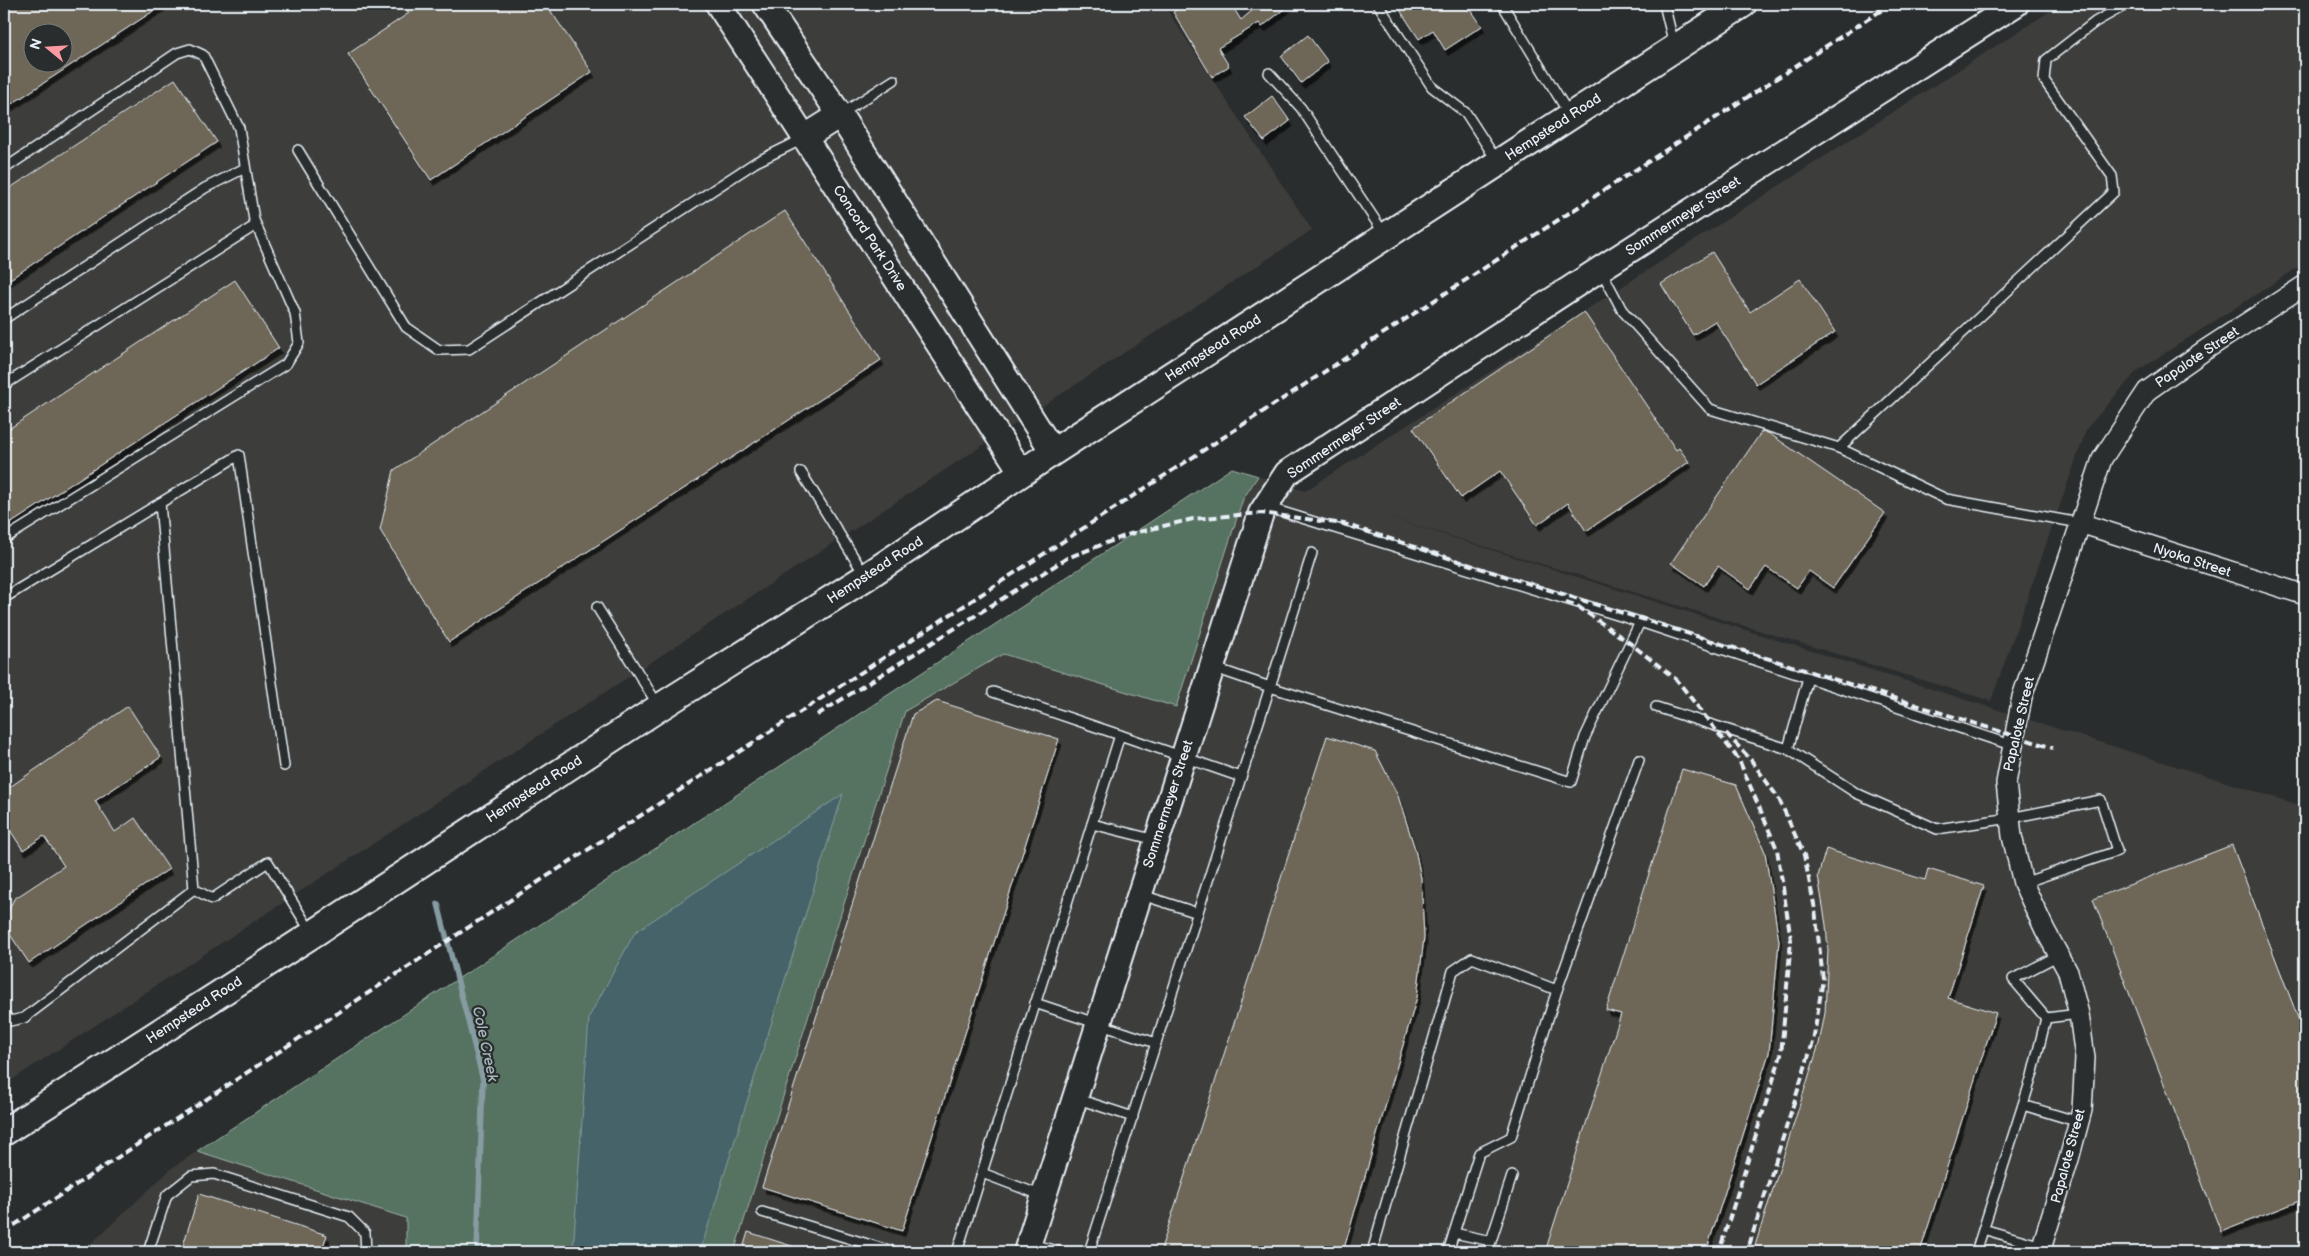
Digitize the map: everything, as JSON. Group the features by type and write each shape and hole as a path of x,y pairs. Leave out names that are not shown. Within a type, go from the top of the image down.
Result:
{"main road":[{"name":"Hempstead Road","path":"6,1129 313,934 660,707 866,577 1053,452 1743,4"}],"street":[{"name":"Concord Park Drive","path":"718,4 1022,473"},
{"path":"765,4 840,115 1053,452"},
{"name":"Sommermeyer Street","path":"1027,1248 1261,513 1288,474 1600,269 2016,4"},
{"path":"805,138 840,115"},
{"name":"Papalote Street","path":"2041,1249 2082,1110 2085,1058 2079,1014 2068,972 2023,883 2012,836 2006,783 2022,697 2102,459 2147,391 2205,350 2305,285"},
{"name":"Nyoka Street","path":"2080,522 2305,595"}],"lane":[{"path":"1378,4 1432,87 1466,113 1498,163"},
{"path":"1502,4 1570,116"},
{"path":"1664,4 1675,48"},
{"path":"1839,448 2114,192 2112,176 2044,80 2046,60 2095,22 2127,4"},
{"path":"4,169 177,53 190,49 203,55 239,128 256,225 295,313 299,343 286,364 4,540"},
{"path":"1269,73 1300,108 1385,236"},
{"path":"840,115 894,80"},
{"path":"298,150 406,327 439,350 469,349 756,162 805,138"},
{"path":"4,319 205,188 245,168"},
{"path":"4,385 256,225"},
{"path":"1600,269 1622,310 1710,409 1839,448 1946,499 2080,522"},
{"path":"4,598 238,455 284,766"},
{"path":"801,472 866,577"},
{"path":"160,503 194,888"},
{"path":"1265,507 1640,622 2014,746"},
{"path":"1090,1252 1312,553"},
{"path":"597,607 660,707"},
{"path":"1211,666 1270,687 1571,782 1584,737 1640,622"},
{"path":"1788,749 1808,678"},
{"path":"993,692 1241,777"},
{"path":"1656,706 1788,749 1856,793 1937,829 2010,818 2101,800 2117,851 2023,883"},
{"path":"957,1252 1120,735"},
{"path":"1448,1252 1479,1153 1510,1137 1557,990 1639,760"},
{"path":"1092,824 1156,840"},
{"path":"194,888 212,900 268,862 313,934"},
{"path":"4,1014 10,1021 24,1018 194,888"},
{"path":"1139,894 1198,913"},
{"path":"2046,1018 2013,979 2059,955"},
{"path":"1372,1252 1453,971 1472,958 1557,990"},
{"path":"1036,1003 1098,1022 1156,1043"},
{"path":"2046,1018 2079,1014"},
{"path":"1976,1252 2023,1105 2046,1018"},
{"path":"1075,1098 1133,1117"},
{"path":"2023,1105 2079,1122"},
{"path":"982,1173 1044,1196"},
{"path":"148,1252 167,1195 191,1176 214,1174 349,1217 365,1233 366,1252"},
{"path":"1488,1252 1512,1176"},
{"path":"762,1212 894,1252"},
{"path":"1983,1229 2041,1249"},
{"path":"1454,1233 1491,1242"},
{"path":"1027,1248 1063,1252"}],"shaded area":[{"path":"4,4 1163,4 1312,230 4,1085"},
{"path":"2061,4 2305,4 2305,263 2137,371 2087,428 1991,701 1378,514 2305,807 2305,1252 82,1252 172,1168 1232,468 1305,491"}],"green space":[{"path":"1232,468 1258,476 1243,499 1176,707 1003,654 905,711 734,1252 406,1252 406,1218 197,1151"}],"water":[{"path":"843,794 700,1252 573,1252 589,1017 635,932"}],"building":[{"path":"4,4 164,4 72,64 72,22 22,22 22,72 60,72 4,109"},
{"path":"403,4 546,4 592,72 431,180 348,54 409,13"},
{"path":"1186,4 1231,4 1241,20 1260,4 1290,4 1262,27 1259,23 1218,48 1229,66 1212,77 1173,12"},
{"path":"1396,4 1467,4 1482,26 1445,50 1433,30 1419,39"},
{"path":"1308,35 1328,62 1301,83 1281,56"},
{"path":"175,79 217,142 4,283 4,192"},
{"path":"1272,96 1290,121 1264,141 1245,117"},
{"path":"785,211 881,360 449,642 380,530 394,470"},
{"path":"1712,252 1750,312 1800,279 1835,332 1756,384 1715,321 1693,335 1661,284"},
{"path":"235,280 279,348 4,528 4,432"},
{"path":"1584,312 1676,450 1679,448 1689,462 1586,531 1568,503 1537,525 1500,471 1461,498 1413,428"},
{"path":"1762,431 1770,434 1885,513 1833,588 1809,571 1797,588 1766,567 1750,589 1718,566 1704,586 1671,563"},
{"path":"937,701 1059,739 902,1231 762,1187 913,714"},
{"path":"128,706 161,757 95,801 115,832 135,818 169,869 29,963 9,933 7,916 10,907 14,899 64,866 44,836 23,850 4,821 4,791"},
{"path":"1327,736 1375,751 1398,796 1415,849 1421,878 1424,937 1417,997 1343,1252 1160,1252"},
{"path":"1682,769 1736,785 1765,852 1779,941 1769,1053 1706,1252 1545,1252 1621,1014 1606,1010"},
{"path":"2232,845 2305,1036 2305,1199 2221,1232 2093,899"},
{"path":"1826,849 1925,880 1928,869 1984,886 1948,998 1996,1013 1920,1252 1753,1252 1819,1044 1825,1013 1828,950 1818,876"},
{"path":"199,1194 327,1235 321,1252 181,1252"},
{"path":"748,1232 801,1249 801,1252 742,1252"}],"waterway":[{"name":"Cole Creek","path":"438,904 483,1080 477,1252"}],"railway":[{"path":"4,1232 452,938 1891,4"},
{"path":"817,715 1067,558 1130,534 1193,519 1261,513 1344,524 2053,748"},
{"path":"1566,602 1576,605 1677,680 1739,760 1777,849 1791,940 1781,1055 1719,1252"},
{"path":"1726,733 1751,760 1779,799 1804,855 1815,909 1823,979 1813,1042 1747,1252"}]}
